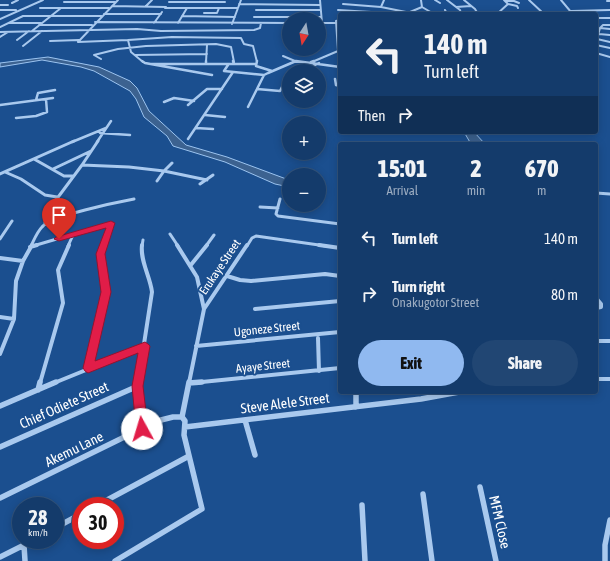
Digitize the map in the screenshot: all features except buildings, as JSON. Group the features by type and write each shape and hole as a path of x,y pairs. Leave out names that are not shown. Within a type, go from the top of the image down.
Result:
{"street":[{"path":"12,3 18,0"},
{"path":"0,19 43,0"},
{"path":"54,8 67,0"},
{"path":"138,14 152,0"},
{"path":"232,24 241,0"},
{"path":"256,10 320,10 320,0"},
{"path":"381,7 384,0"},
{"path":"420,0 422,8"},
{"path":"435,0 440,3"},
{"path":"447,0 460,12"},
{"path":"464,0 478,12"},
{"path":"529,0 542,12"},
{"path":"561,0 571,11 610,10"},
{"path":"64,2 117,1"},
{"path":"79,40 117,1"},
{"path":"154,23 170,1 225,2"},
{"path":"505,1 514,1 519,3"},
{"path":"505,1 508,4 517,6 518,8"},
{"path":"194,8 197,2"},
{"path":"240,4 320,4"},
{"path":"252,23 257,4"},
{"path":"344,4 374,6 410,12 422,8 430,12"},
{"path":"499,12 508,4"},
{"path":"0,5 8,5"},
{"path":"40,8 145,6 238,8"},
{"path":"371,12 374,6"},
{"path":"455,7 471,6"},
{"path":"17,40 61,8"},
{"path":"78,16 88,8"},
{"path":"178,23 188,8"},
{"path":"204,13 217,13 219,8"},
{"path":"0,10 20,11"},
{"path":"338,10 360,12"},
{"path":"104,14 161,14"},
{"path":"0,27 23,16 101,16"},
{"path":"182,16 235,17"},
{"path":"201,23 204,16"},
{"path":"254,17 282,17"},
{"path":"598,18 610,18"},
{"path":"338,20 336,20 338,44"},
{"path":"9,22 42,23"},
{"path":"95,22 232,24 282,23"},
{"path":"0,32 137,29 152,31 257,29 260,28 261,23"},
{"path":"326,23 336,23"},
{"path":"39,25 92,25"},
{"path":"610,25 603,25 598,34 598,40 610,42"},
{"path":"600,28 610,29"},
{"path":"199,37 204,30"},
{"path":"24,46 42,31"},
{"path":"147,39 152,31"},
{"path":"0,37 9,32"},
{"path":"598,34 610,35"},
{"path":"50,41 79,40 78,42 172,37 242,38 244,44 253,46 257,61 256,64"},
{"path":"168,45 172,37"},
{"path":"215,45 217,38"},
{"path":"128,40 129,48 140,61 148,64 212,75"},
{"path":"101,59 94,56 129,48 168,45 215,45 231,47 234,64"},
{"path":"206,64 207,45"},
{"path":"598,45 610,48"},
{"path":"310,62 338,52"},
{"path":"135,55 206,54"},
{"path":"598,54 610,57"},
{"path":"283,56 296,61 338,67"},
{"path":"228,65 224,70 264,75 296,61"},
{"path":"148,64 256,64 256,66 272,71"},
{"path":"188,139 233,72"},
{"path":"248,107 264,75"},
{"path":"335,79 336,85 338,86"},
{"path":"257,89 280,91 282,87"},
{"path":"188,105 207,89 222,89"},
{"path":"36,100 38,92 56,90"},
{"path":"0,105 52,98"},
{"path":"164,102 168,99 174,98 194,101"},
{"path":"16,118 40,116 45,114 47,112 46,99"},
{"path":"205,115 225,116"},
{"path":"0,354 14,319 16,281 30,247 45,223 50,207 66,188 111,121"},
{"path":"0,174 106,128"},
{"path":"196,128 213,129"},
{"path":"92,133 130,135"},
{"path":"53,169 91,151"},
{"path":"77,158 83,163 164,171 207,180"},
{"path":"34,159 64,176 73,176"},
{"path":"157,181 172,163"},
{"path":"5,172 21,179 49,197 57,198"},
{"path":"200,184 213,175"},
{"path":"598,193 610,194"},
{"path":"280,199 276,214 278,216 338,224"},
{"path":"45,223 104,205 134,200"},
{"path":"260,207 278,208"},
{"path":"0,239 12,221"},
{"path":"30,247 111,223 100,254 106,292 88,368"},
{"path":"170,234 197,277 204,309"},
{"path":"38,390 64,303 58,270 73,235"},
{"path":"190,266 198,258 214,235"},
{"name":"Erukaye Street","path":"182,417 196,346 203,321 204,309 252,238 256,236 338,248"},
{"path":"142,429 138,386 152,292 151,283 141,253 143,240"},
{"path":"0,258 23,262"},
{"path":"226,276 251,281 325,274 338,276"},
{"path":"598,300 601,304 600,308 598,308"},
{"path":"255,309 338,301"},
{"path":"0,317 14,319"},
{"name":"Ugoneze Street","path":"196,346 338,332"},
{"path":"318,338 320,371"},
{"path":"598,341 610,341"},
{"path":"0,406 88,368 145,346"},
{"name":"Ayaye Street","path":"188,383 338,368"},
{"path":"598,379 610,379"},
{"name":"Chief Odiete Street","path":"0,447 138,386"},
{"path":"356,394 356,407"},
{"name":"Steve Alele Street","path":"185,428 421,399 448,394"},
{"name":"Akemu Lane","path":"0,498 157,421 173,417 182,417"},
{"path":"115,561 202,509 184,434 185,428 182,417"},
{"path":"245,420 255,455"},
{"path":"113,497 189,456"},
{"name":"MFM Close","path":"480,488 496,561"},
{"path":"423,494 432,561"},
{"path":"362,505 366,561"},
{"path":"605,561 605,545 610,520"},
{"path":"0,557 16,549"},
{"path":"24,549 25,561"}],"water":[{"path":"48,57 99,67 130,81 137,88 149,111 186,145 227,157 282,177 282,186 275,184 225,162 173,146 167,136 144,117 136,99 130,91 94,71 81,67 42,60 0,67 0,63"},
{"path":"465,134 476,134 483,142 470,142"}],"route":[{"path":"59,239 111,223 100,254 106,292 88,368 145,346 138,386 142,429"}]}
